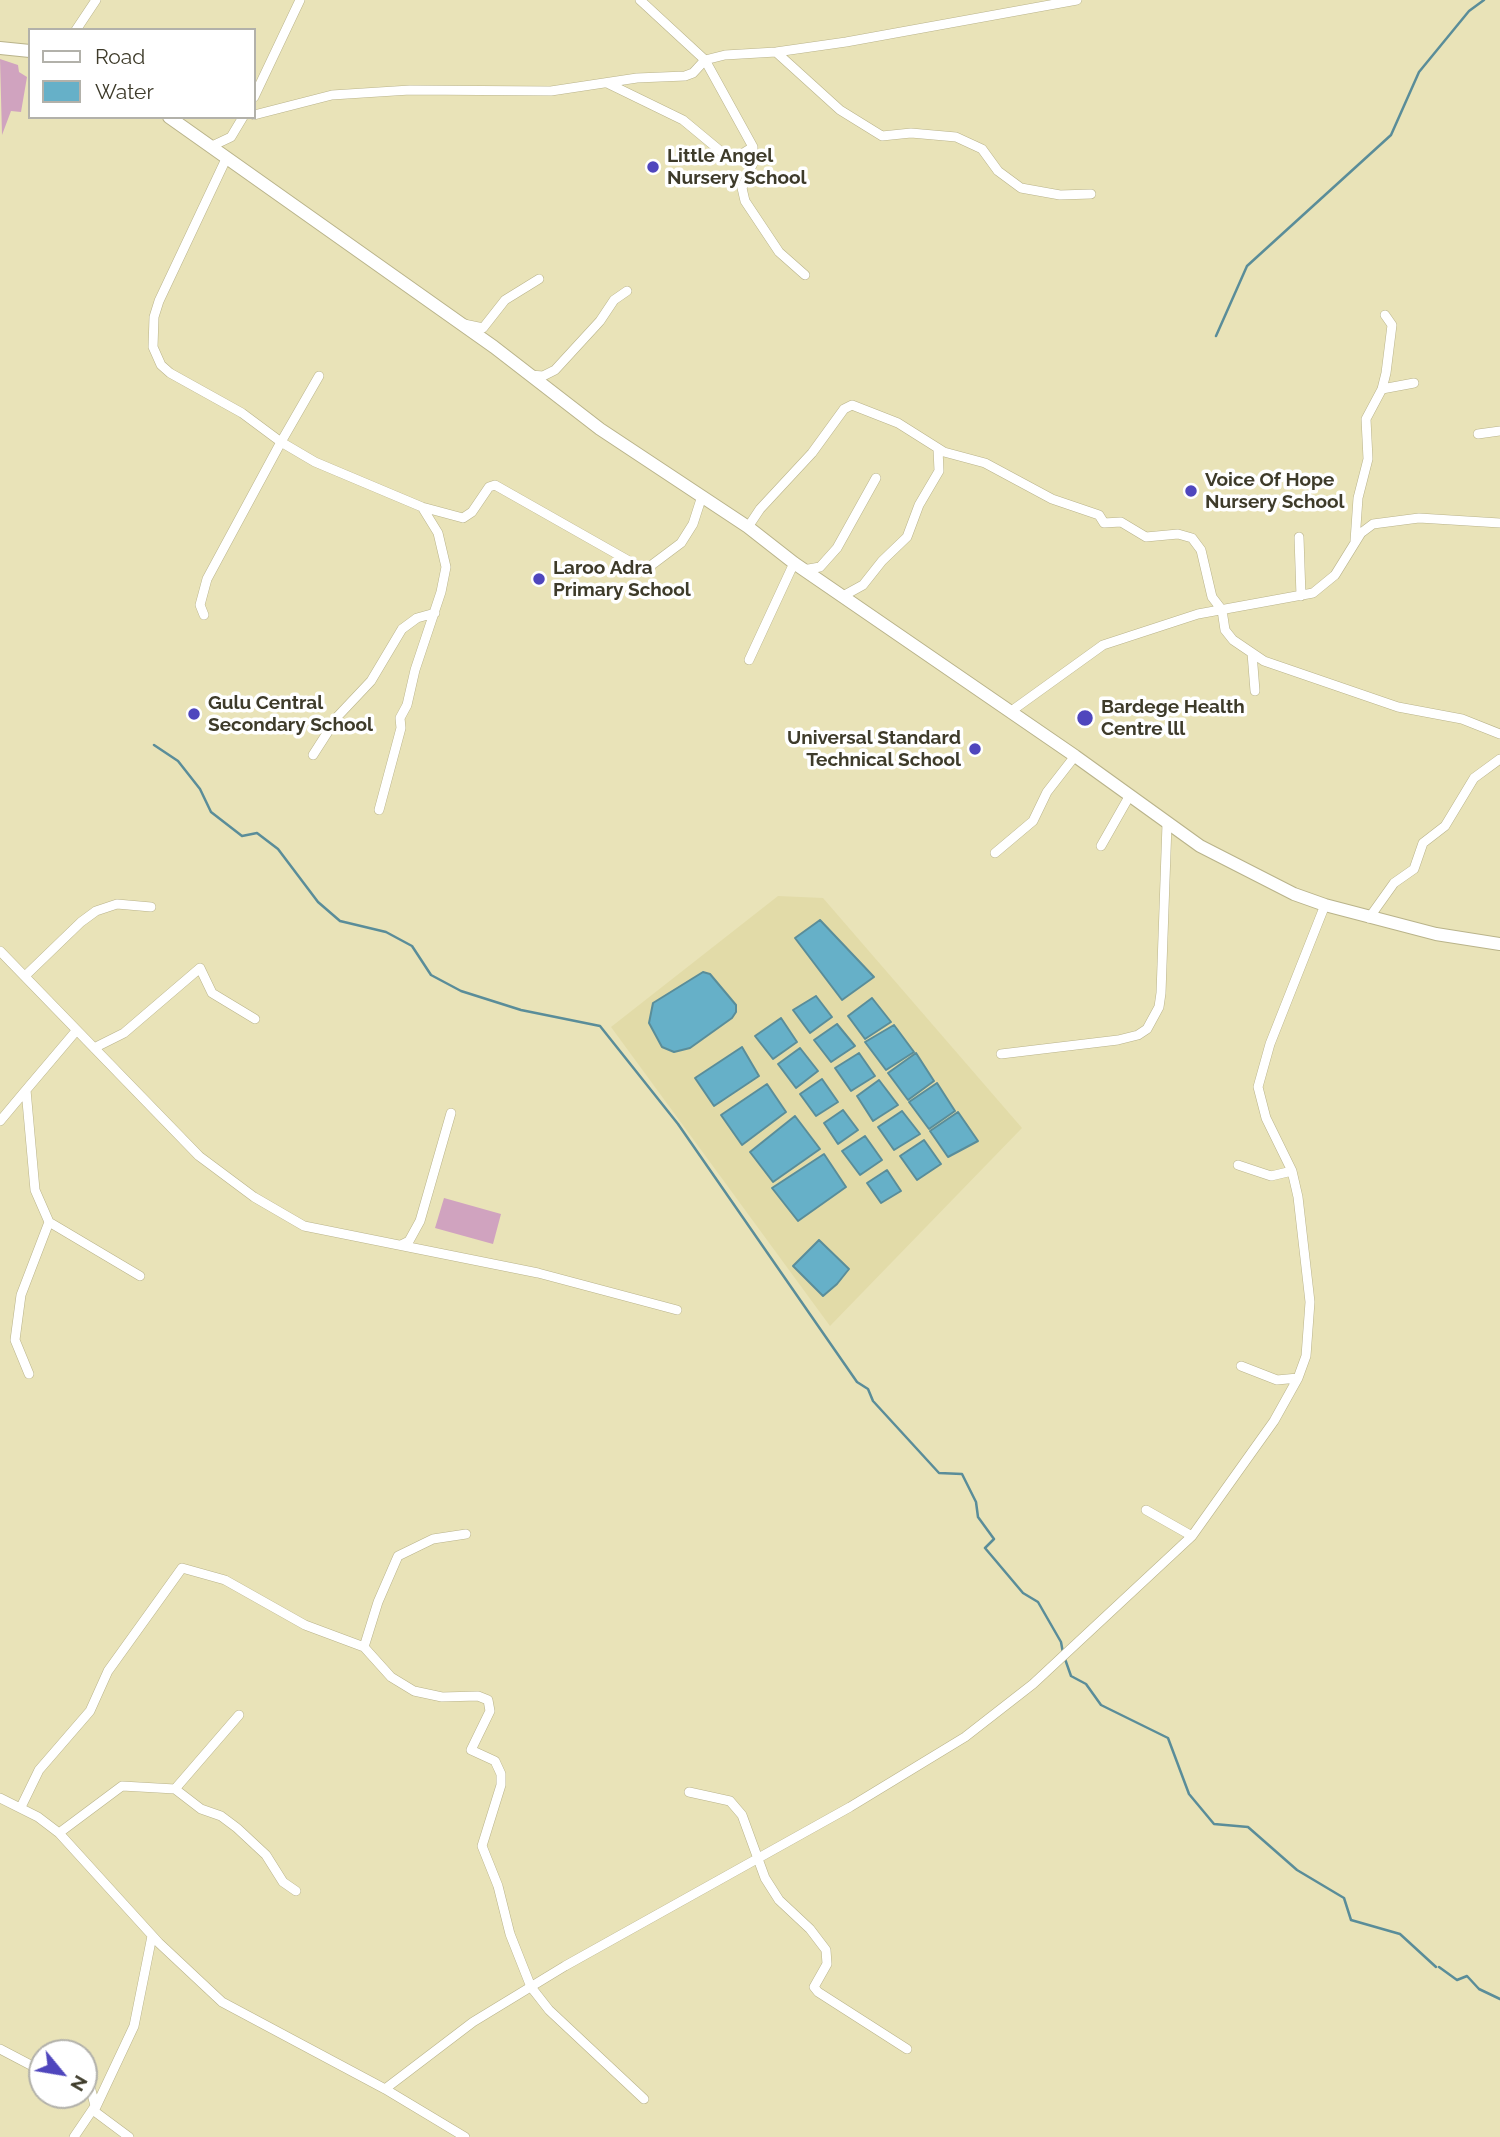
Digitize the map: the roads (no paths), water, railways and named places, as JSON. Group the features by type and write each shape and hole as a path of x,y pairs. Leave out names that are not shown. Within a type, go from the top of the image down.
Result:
{"street":[{"path":"77,28 96,0"},
{"path":"256,93 300,0"},
{"path":"640,0 705,60 753,147 753,163 745,179 743,195 779,253 804,275"},
{"path":"256,115 332,95 410,90 551,91 685,76 693,73 705,60 725,55 776,52 910,32 1077,0"},
{"path":"0,48 28,51"},
{"path":"776,52 840,110 882,136 911,133 956,136 982,149 998,172 1021,188 1060,195 1091,194"},
{"path":"607,83 683,120 724,154 737,157 753,147"},
{"path":"172,119 459,323 600,429 748,527 798,566 1211,852 1294,894 1325,905 1436,934 1500,944"},
{"path":"212,146 231,137 243,119"},
{"path":"226,159 159,301 153,325 153,347 161,365 170,373 242,412 281,442 315,462 422,507 463,518 472,512 489,487 495,485 645,569 681,543 693,524 702,496"},
{"path":"459,323 482,328 505,300 539,279"},
{"path":"528,375 542,376 555,370 600,321 614,300 627,291"},
{"path":"1010,712 1103,645 1198,614 1313,593 1329,580 1346,561 1355,541 1358,498 1368,459 1366,419 1382,389 1392,326 1385,315"},
{"path":"204,615 200,605 207,579 319,376"},
{"path":"1382,389 1414,383"},
{"path":"748,527 760,509 812,453 849,405 898,423 939,449 985,463 1052,499 1097,514 1106,524 1121,522 1146,537 1178,534 1192,538 1198,543 1206,564 1213,600 1222,610 1225,631 1252,653 1282,669 1324,680 1398,708 1462,719 1500,734"},
{"path":"1478,434 1500,431"},
{"path":"843,596 863,585 882,561 907,537 919,505 939,471 939,449"},
{"path":"798,566 820,567 837,548 876,478"},
{"path":"379,810 401,728 400,718 407,705 446,567 438,533 422,507"},
{"path":"1355,541 1373,524 1401,518 1500,523"},
{"path":"1298,537 1301,596"},
{"path":"748,660 798,566"},
{"path":"313,755 338,716 371,681 402,629 417,618 435,613"},
{"path":"1252,653 1255,691"},
{"path":"995,853 1033,821 1047,792 1075,756"},
{"path":"1369,918 1394,883 1414,869 1423,843 1445,826 1474,778 1500,759"},
{"path":"1101,846 1130,796"},
{"path":"1001,1054 1118,1041 1138,1035 1147,1029 1159,1007 1161,993 1167,824"},
{"path":"25,976 80,922 96,911 117,904 151,907"},
{"path":"385,2089 455,2035 531,1987 897,1781 990,1719 1101,1623 1192,1536 1274,1421 1298,1378 1310,1328 1308,1267 1292,1171 1266,1118 1258,1087 1267,1053 1325,905"},
{"path":"0,951 199,1156 254,1198 304,1226 538,1273 677,1310"},
{"path":"94,1048 124,1033 200,968 212,993 255,1019"},
{"path":"0,1121 76,1031"},
{"path":"26,1090 35,1190 49,1222 140,1276"},
{"path":"401,1245 409,1241 421,1221 451,1113"},
{"path":"1238,1165 1271,1176 1292,1171"},
{"path":"29,1374 15,1340 21,1295 49,1222"},
{"path":"1241,1366 1277,1380 1298,1378"},
{"path":"1146,1510 1192,1536"},
{"path":"364,1647 375,1609 398,1556 433,1539 466,1534"},
{"path":"21,1807 39,1770 90,1711 108,1671 182,1568 225,1580 305,1625 364,1647 391,1677 414,1691 442,1698 478,1696 488,1700 490,1711 471,1750 495,1761 501,1774 501,1785 482,1846 498,1886 510,1934 531,1987 548,2010 644,2099"},
{"path":"175,1789 239,1715"},
{"path":"59,1833 122,1786 175,1789 195,1806 220,1816 237,1828 266,1855 283,1882 296,1891"},
{"path":"689,1792 710,1795 735,1805 750,1834 756,1860 779,1900 810,1929 826,1950 827,1964 814,1987 818,1992 907,2049"},
{"path":"0,1798 21,1807 59,1833 152,1936 222,2002 385,2089 466,2137"},
{"path":"98,2100 134,2026 152,1936"},
{"path":"0,2049 28,2064"},
{"path":"74,2137 93,2109"},
{"path":"96,2109 97,2116 129,2137"}],"water":[{"path":"820,920 874,977 842,1000 795,938"},
{"path":"703,972 710,974 736,1005 736,1012 732,1018 690,1048 674,1052 662,1047 649,1023 653,1003"},
{"path":"816,996 832,1017 810,1033 793,1010"},
{"path":"872,998 891,1022 865,1039 848,1016"},
{"path":"781,1018 797,1042 773,1059 755,1036"},
{"path":"837,1024 855,1046 831,1062 814,1040"},
{"path":"894,1025 914,1052 886,1070 865,1042"},
{"path":"742,1047 759,1076 714,1106 695,1078"},
{"path":"800,1048 818,1071 796,1088 778,1064"},
{"path":"859,1053 875,1076 851,1091 835,1068"},
{"path":"916,1053 934,1081 908,1100 888,1073"},
{"path":"822,1079 838,1102 816,1116 800,1094"},
{"path":"879,1080 898,1105 873,1121 857,1096"},
{"path":"937,1083 955,1111 929,1129 909,1102"},
{"path":"767,1084 786,1112 742,1145 721,1115"},
{"path":"843,1110 858,1130 838,1144 824,1123"},
{"path":"902,1111 920,1134 894,1150 878,1127"},
{"path":"958,1112 978,1141 948,1157 930,1131"},
{"path":"795,1116 820,1149 773,1182 750,1152"},
{"path":"865,1136 882,1160 860,1175 842,1151"},
{"path":"924,1140 941,1164 917,1180 900,1156"},
{"path":"824,1154 846,1187 798,1221 772,1188"},
{"path":"887,1170 901,1191 881,1203 867,1183"},
{"path":"819,1240 849,1269 823,1296 793,1266"}],"waterway":[{"path":"1216,336 1247,266 1391,135 1419,72 1469,11 1484,0"},
{"path":"154,745 178,761 200,789 211,812 242,836 257,833 278,849 318,902 340,921 386,932 412,946 431,975 461,991 521,1010 600,1026 678,1124 857,1382 868,1389 873,1401 939,1473 962,1474 976,1502 978,1517 994,1539 985,1548 1023,1593 1038,1602 1061,1642 1063,1653"},
{"path":"1065,1659 1071,1676 1086,1684 1101,1705 1168,1738 1189,1794 1214,1824 1248,1827 1297,1870 1344,1898 1351,1920 1400,1934 1436,1967"},
{"path":"1439,1967 1457,1980 1467,1976 1479,1989 1500,1999"}],"place":[{"name":"Little Angel Nursery School","path":"653,167"},
{"name":"Voice Of Hope Nursery School","path":"1191,491"},
{"name":"Laroo Adra Primary School","path":"539,579"},
{"name":"Gulu Central Secondary School","path":"194,714"},
{"name":"Bardege Health Centre lll","path":"1085,718"},
{"name":"Universal Standard Technical School","path":"975,749"}]}
